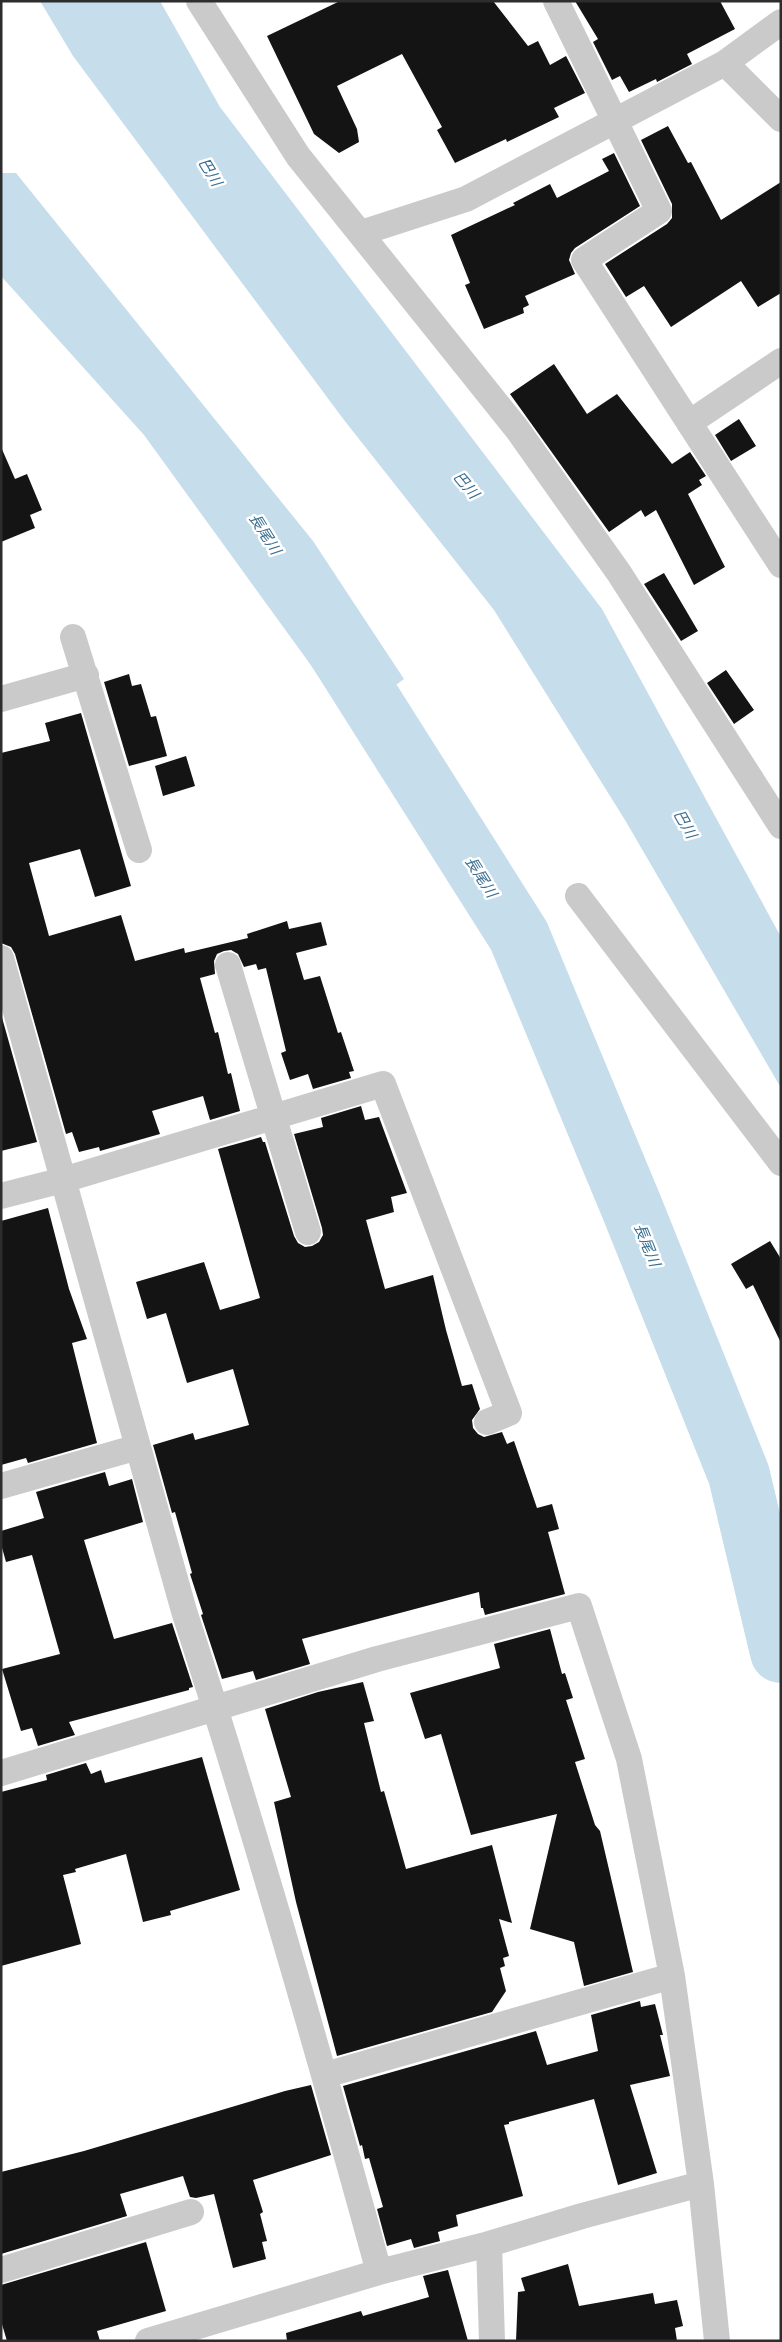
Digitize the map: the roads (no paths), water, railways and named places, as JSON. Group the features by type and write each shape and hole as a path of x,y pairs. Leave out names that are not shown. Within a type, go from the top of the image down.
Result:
{"street":[{"path":"199,1 298,156 517,429 618,573 781,826"},
{"path":"556,1 659,211 584,260 781,565"},
{"path":"361,233 466,199 725,63 781,22"},
{"path":"725,63 781,119"},
{"path":"689,423 781,360"},
{"path":"73,637 139,850"},
{"path":"1,699 86,675"},
{"path":"578,896 781,1163"},
{"path":"1,958 5,986 63,1180 184,1610 216,1709 325,2075 379,2272"},
{"path":"228,965 308,1232"},
{"path":"1,1196 63,1180 383,1084 509,1413 487,1422"},
{"path":"1,1486 138,1447"},
{"path":"1,1773 377,1659 579,1606 629,1759 672,1976 701,2184 717,2341"},
{"path":"325,2075 672,1976"},
{"path":"148,2341 379,2272 489,2244 582,2216 701,2184"},
{"path":"1,2270 191,2212"},
{"path":"489,2244 492,2341"}],"water":[{"name":"巴川","path":"40,1 160,1 220,107 602,609 781,937 781,1088 625,820 494,610 344,420 73,56"},
{"path":"1,173 16,173 313,541 404,679 350,719 144,435 1,276"}],"waterway":[{"name":"長尾川","path":"326,631 519,936 632,1208 739,1475 781,1652"}]}
